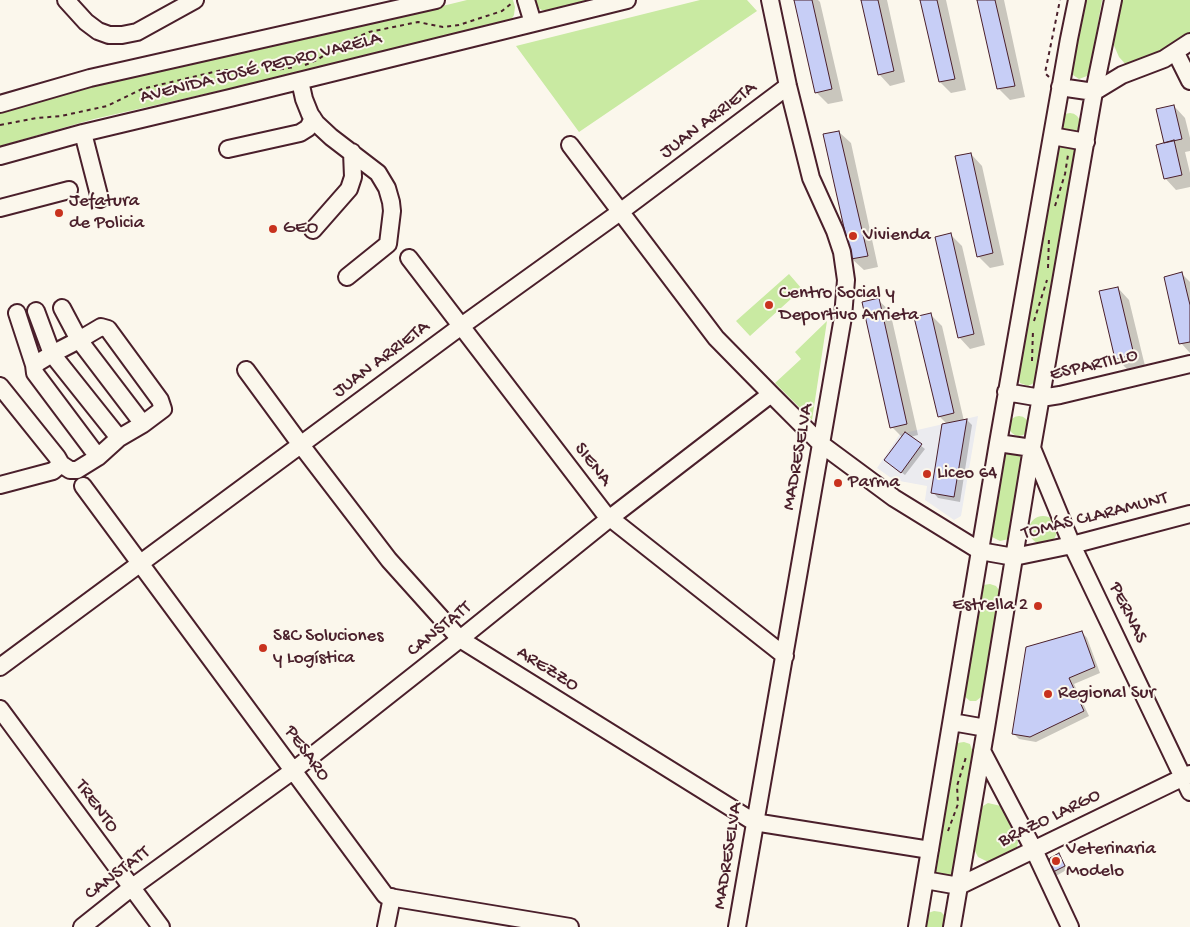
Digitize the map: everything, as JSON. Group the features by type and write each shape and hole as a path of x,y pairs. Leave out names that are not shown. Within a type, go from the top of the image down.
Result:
{"street":[{"path":"66,0 86,22 109,35 137,32 195,0"},
{"name":"AVENIDA JOSÉ PEDRO VARELA","path":"0,104 90,78 436,0"},
{"name":"AVENIDA JOSÉ PEDRO VARELA","path":"0,156 83,133 627,0"},
{"name":"MADRESELVA","path":"737,927 843,317 846,280 842,252 811,178 788,86 770,0"},
{"path":"917,927 1006,392 1077,0"},
{"path":"952,927 1032,448 1094,92 1113,0"},
{"path":"519,1 533,23"},
{"path":"1060,87 1094,92 1122,75 1176,53 1190,42"},
{"path":"1176,53 1190,81"},
{"path":"300,81 304,98 314,118 331,137 378,173 386,188 392,211 388,244 347,277"},
{"name":"JUAN ARRIETA","path":"0,667 460,327 620,212 788,86"},
{"path":"228,149 300,133 308,128 314,118"},
{"path":"83,133 100,199"},
{"path":"1052,136 1086,142"},
{"path":"570,145 716,338 821,444 894,498 980,551"},
{"path":"313,230 349,189 353,177 352,152"},
{"path":"0,208 70,190"},
{"name":"SIENA","path":"409,258 605,514 785,656"},
{"path":"62,308 79,340 143,424"},
{"path":"36,311 52,354 119,438"},
{"path":"17,313 34,364 35,373 98,457"},
{"path":"0,386 61,464 70,470 77,470 98,457 119,438 143,424 163,409 162,404 108,329 101,327 34,364"},
{"name":"ESPARTILLO","path":"1006,392 1041,398 1190,364"},
{"name":"AREZZO","path":"246,370 389,560 460,639 754,822 930,850"},
{"name":"CANSTATT","path":"82,927 131,888 294,770 610,518 771,394"},
{"path":"998,442 1032,448"},
{"name":"PERNAS","path":"1032,448 1072,545 1188,781"},
{"path":"0,485 53,471 61,464"},
{"name":"PESARO","path":"82,486 381,890 392,897"},
{"name":"TOMÁS CLARAMUNT","path":"980,551 1014,557 1072,545 1190,514"},
{"name":"TRENTO","path":"0,710 161,927"},
{"path":"952,722 986,728"},
{"path":"982,752 1034,850 1070,927"},
{"name":"BRAZO LARGO","path":"959,886 1188,781"},
{"path":"925,880 959,886"},
{"path":"386,927 392,897 570,927"}],"path":[{"path":"1060,0 1045,73 1060,87"},
{"path":"0,125 37,118 61,116 107,106 142,89 222,70 276,70 301,66 317,60 339,45 369,32 418,22 443,27 459,25 502,11 519,1"}],"shaded area":[{"name":"Liceo 64","path":"978,416 961,516 954,520 925,500 927,486 894,480 877,468 900,434"}],"green space":[{"path":"467,0 513,0 515,7 514,15 507,23 404,49 94,119 0,146 0,112 93,86"},
{"path":"533,0 593,0 549,11 536,7"},
{"path":"700,0 747,0 757,11 579,132 516,46"},
{"path":"1082,0 1102,0 1090,70 1087,76 1079,79 1070,73"},
{"path":"1119,0 1190,0 1190,37 1173,48 1129,68 1119,57 1112,41"},
{"path":"1070,113 1077,116 1080,123 1077,130 1070,133 1063,130 1060,123 1063,116"},
{"path":"1061,146 1071,147 1075,151 1075,155 1036,380 1028,386 1020,383 1018,375 1058,148"},
{"name":"Centro Social y Deportivo Arrieta","path":"789,274 802,289 750,336 736,321"},
{"path":"827,321 812,420 775,383 801,359 795,352"},
{"path":"1019,416 1026,419 1029,426 1026,433 1019,436 1012,433 1009,426 1012,419"},
{"path":"1011,453 1019,454 1022,458 1011,533 1009,539 1000,541 990,534 1004,457"},
{"path":"1043,516 1053,520 1057,530 1053,540 1043,544 1033,540 1029,530 1033,520"},
{"path":"990,584 996,586 1000,595 983,692 976,701 970,701 964,696 981,590 983,585"},
{"path":"964,742 970,744 973,753 954,868 952,875 946,879 936,875 933,870 953,749 957,743"},
{"path":"988,803 1001,806 1018,842 1016,852 993,863 978,857 974,849 979,815 983,806"},
{"path":"934,911 941,912 945,916 944,927 924,927 928,913"}],"building":[{"path":"794,0 812,0 832,89 815,93"},
{"path":"861,0 878,0 894,71 878,75"},
{"path":"920,0 937,0 955,79 939,82"},
{"path":"977,0 995,0 1015,86 997,89"},
{"path":"1174,105 1182,139 1164,143 1156,109"},
{"path":"839,131 868,256 851,259 823,134"},
{"path":"1174,140 1182,175 1164,179 1156,145"},
{"path":"971,153 993,253 977,257 955,156"},
{"path":"951,233 974,334 958,338 935,237"},
{"path":"1182,272 1190,305 1190,342 1179,344 1164,277"},
{"path":"1118,287 1134,355 1115,359 1099,291"},
{"path":"879,298 907,424 890,428 862,302"},
{"path":"931,313 954,413 938,417 914,317"},
{"path":"967,419 954,497 931,493 942,424"},
{"path":"905,432 922,444 901,473 884,460"},
{"name":"Regional Sur","path":"1082,631 1095,667 1069,678 1084,711 1030,737 1012,734 1026,647"},
{"name":"Veterinaria Modelo","path":"1059,853 1065,866 1051,873 1047,865 1050,858"}],"place":[{"name":"Jefatura de Policia","path":"59,213"},
{"name":"GEO","path":"273,229"},
{"name":"Vivienda","path":"853,236"},
{"name":"Centro Social y Deportivo Arrieta","path":"769,305"},
{"name":"Liceo 64","path":"927,474"},
{"name":"Parma","path":"838,483"},
{"name":"Estrella 2","path":"1038,606"},
{"name":"S&C Soluciones y Logística","path":"263,648"},
{"name":"Regional Sur","path":"1048,694"},
{"name":"Veterinaria Modelo","path":"1056,861"}]}
